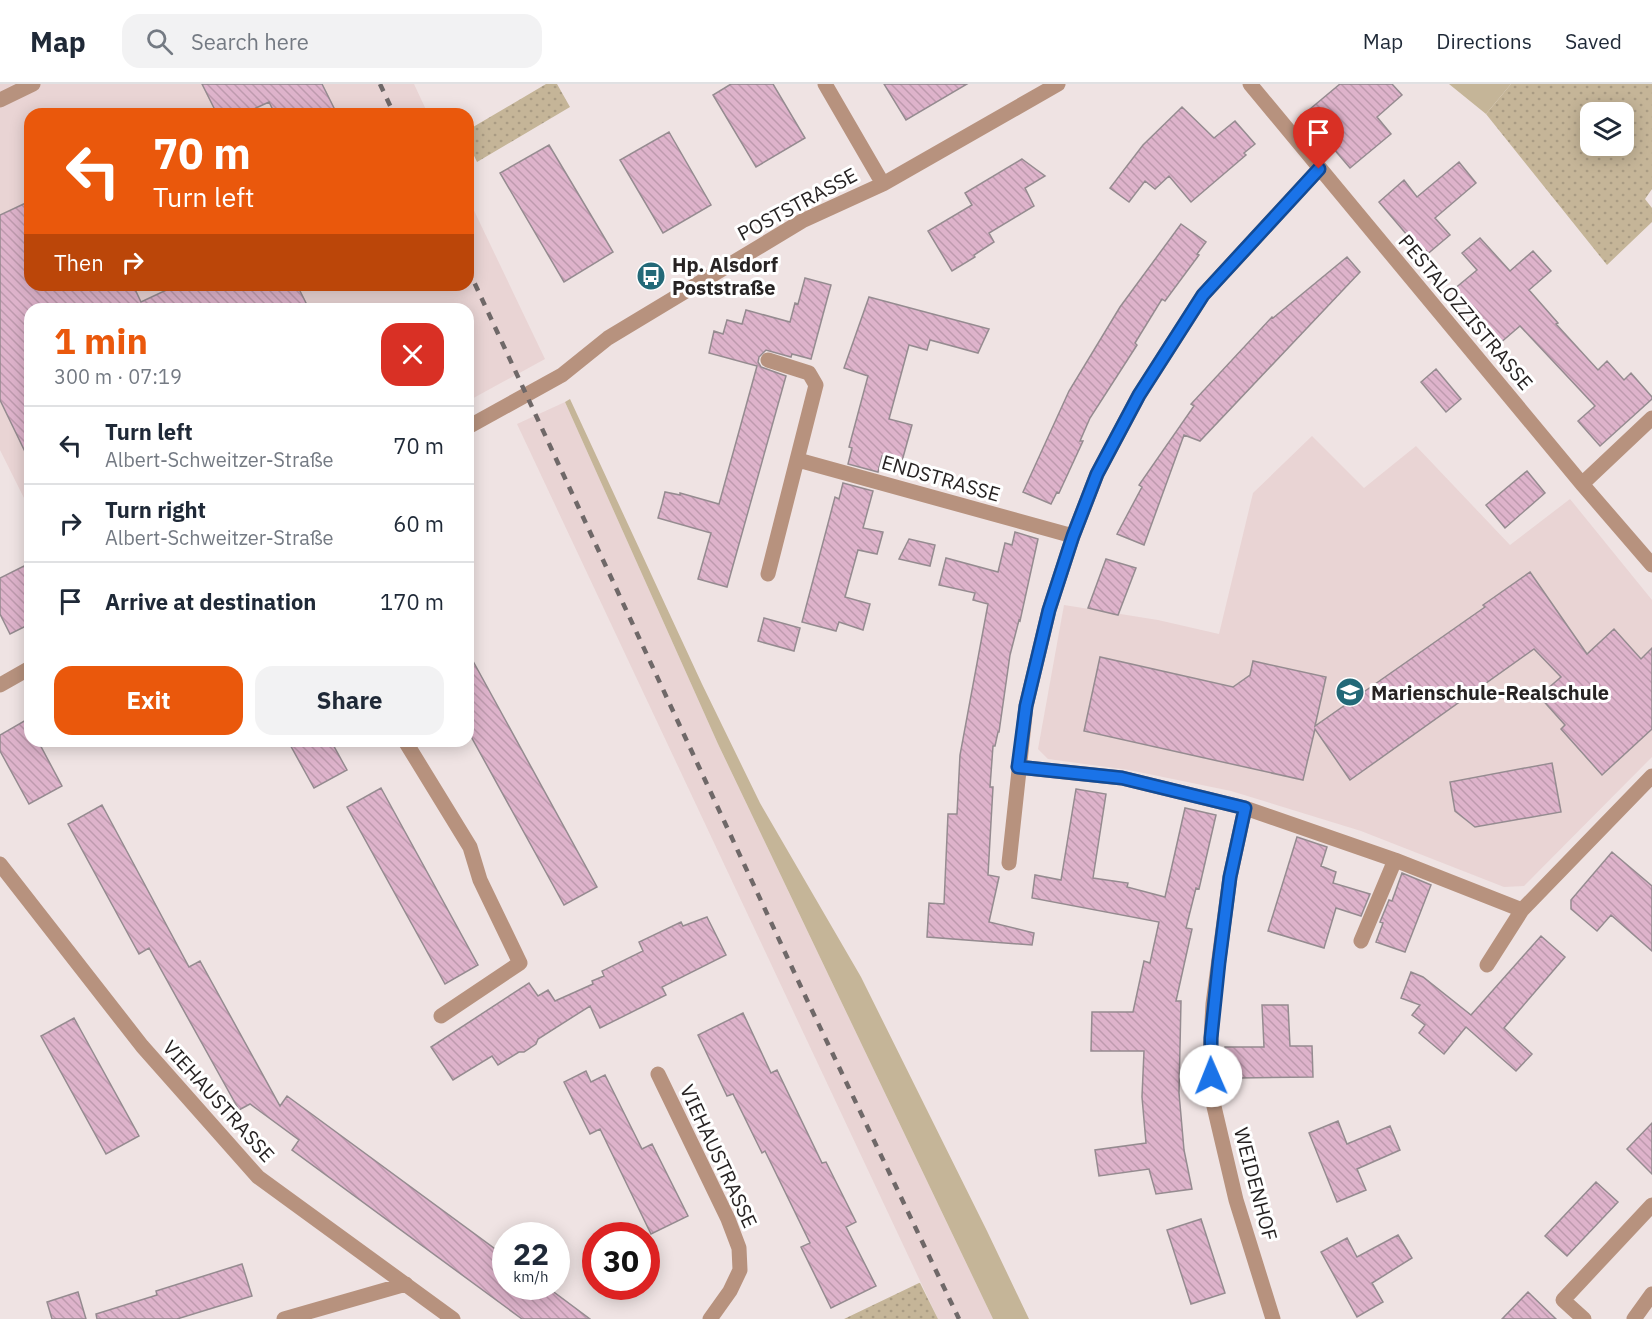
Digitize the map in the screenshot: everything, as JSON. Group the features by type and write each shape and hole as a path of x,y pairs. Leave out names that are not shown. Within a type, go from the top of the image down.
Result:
{"street":[{"path":"0,100 33,84"},
{"path":"825,84 883,184"},
{"name":"POSTSTRASSE","path":"474,424 562,375 608,338 802,221 883,184 1058,84"},
{"name":"PESTALOZZISTRASSE","path":"1250,84 1652,565"},
{"path":"1009,863 1026,706 1049,610 1073,536 1097,474 1139,395 1203,295 1319,169"},
{"path":"768,360 809,373 816,385 768,574"},
{"path":"1582,484 1652,418"},
{"name":"ENDSTRASSE","path":"798,460 1073,536"},
{"path":"0,685 24,671"},
{"path":"409,747 470,847 480,880 520,963 441,1016"},
{"path":"1018,767 1122,778 1245,808 1395,860 1522,910"},
{"path":"1487,965 1522,910 1652,776"},
{"name":"WEIDENHOF","path":"1245,808 1230,877 1213,1004 1210,1055 1212,1098 1236,1200 1273,1319"},
{"path":"1360,941 1395,860"},
{"name":"VIEHAUSTRASSE","path":"0,864 142,1046 258,1177 453,1319"},
{"name":"VIEHAUSTRASSE","path":"657,1074 729,1219 739,1248 740,1270 730,1291 710,1319"},
{"path":"1584,1319 1563,1300 1652,1205"},
{"path":"284,1319 406,1284"},
{"path":"1634,1319 1652,1294"}],"shaded area":[{"path":"0,84 414,84 425,108 24,108 24,291 474,291 474,211 545,359 474,398 474,303 24,303 24,498 0,450"},
{"path":"546,84 557,84 570,107 477,162 474,156 474,126"},
{"path":"1449,84 1511,84 1486,114"},
{"path":"1511,84 1652,84 1652,189 1645,199 1652,208 1652,222 1607,265 1486,114"},
{"path":"570,399 702,684 760,803 861,977 1029,1319 993,1319 718,744 565,402"},
{"path":"565,402 718,744 993,1319 938,1319 517,424"},
{"name":"Marienschule-Realschule","path":"1312,436 1364,488 1416,446 1510,545 1570,499 1652,600 1652,757 1524,886 1504,887 1361,831 1231,791 1129,770 1048,759 1038,749 1064,605 1158,620 1219,634 1253,493"},
{"path":"919,1283 938,1319 844,1319"}],"building":[{"path":"202,84 322,84 334,108 272,108 269,102 256,108 214,108"},
{"path":"731,84 773,84 805,138 756,167 713,95"},
{"path":"884,84 967,84 906,120"},
{"path":"1340,84 1392,84 1402,95 1377,117 1391,134 1350,168 1304,114"},
{"path":"1182,107 1214,138 1235,121 1255,144 1244,153 1246,155 1191,202 1169,176 1155,189 1145,181 1129,202 1110,188 1143,145"},
{"path":"669,132 711,205 663,233 620,160"},
{"path":"549,145 613,252 564,282 500,173"},
{"path":"1022,159 1045,176 1025,188 1034,206 989,233 994,242 952,271 928,231 972,205 965,193"},
{"path":"1459,162 1476,183 1435,218 1450,235 1425,256 1379,202 1404,180 1417,197"},
{"path":"24,204 24,291 136,291 141,302 164,291 300,291 306,303 24,303 24,450 0,400 0,215"},
{"path":"1181,224 1206,242 1165,301 1162,299 1135,343 1137,345 1090,418 1080,441 1083,441 1059,493 1057,492 1051,504 1023,492 1069,391 1120,307"},
{"path":"1480,238 1510,271 1533,251 1551,271 1529,290 1558,323 1556,324 1598,370 1607,361 1624,380 1631,373 1652,397 1600,446 1578,421 1595,406 1520,326 1499,344 1453,290 1477,270 1462,253"},
{"path":"1347,257 1360,272 1200,441 1184,435 1144,545 1117,534 1142,487 1139,485 1194,406 1191,404 1272,317"},
{"path":"805,278 831,285 811,359 792,354 791,357 766,350 759,357 758,362 761,367 786,376 727,587 698,579 711,533 658,518 665,492 680,495 680,493 719,504 757,366 709,353 714,331 723,334 727,320 742,324 746,310 790,322"},
{"path":"869,297 989,329 978,353 930,340 927,350 909,345 889,419 912,425 902,461 882,456 878,472 848,464 852,448 849,447 868,376 844,368"},
{"path":"1436,369 1461,399 1446,412 1421,382"},
{"path":"1527,471 1545,493 1505,528 1486,505"},
{"path":"843,483 873,491 863,528 883,532 877,554 858,550 845,597 870,604 863,630 839,622 836,631 802,622 835,497 839,499"},
{"path":"1015,532 1038,539 1010,655 999,732 995,746 993,746 988,875 999,877 989,922 1034,933 1032,945 927,937 929,903 944,904 948,814 957,814 960,755 988,604 973,600 975,593 939,585 946,558 998,572 1005,543 1012,545"},
{"path":"909,539 935,545 930,566 899,559"},
{"path":"1106,559 1136,568 1118,615 1088,608"},
{"path":"24,566 24,627 10,634 0,614 0,578"},
{"path":"1530,572 1587,654 1614,629 1641,659 1652,648 1652,729 1602,775 1561,729 1565,725 1539,696 1561,677 1534,649 1350,780 1315,729 1303,780 1084,731 1100,657 1233,687 1250,675 1253,661 1326,677 1315,726 1485,607 1483,605"},
{"path":"764,618 800,628 794,651 758,641"},
{"path":"474,663 597,887 564,905 474,742"},
{"path":"24,721 24,747 41,747 62,786 29,804 0,751 0,735"},
{"path":"291,747 334,747 347,770 314,788"},
{"path":"1552,763 1561,812 1475,827 1455,811 1450,782"},
{"path":"381,788 478,965 445,984 347,807"},
{"path":"1076,789 1106,794 1093,878 1128,883 1127,887 1165,897 1185,808 1216,815 1199,889 1196,888 1186,928 1192,929 1176,1001 1181,1001 1179,1093 1184,1150 1192,1189 1156,1194 1149,1169 1099,1176 1095,1150 1146,1143 1142,1097 1144,1051 1091,1051 1092,1012 1133,1012 1144,961 1150,963 1159,922 1032,898 1035,875 1061,880"},
{"path":"102,805 189,967 200,961 280,1106 287,1096 492,1247 492,1297 292,1150 299,1140 250,1104 239,1110 149,948 139,954 68,824"},
{"path":"1297,837 1327,847 1321,866 1336,872 1333,883 1370,894 1361,916 1336,908 1324,948 1268,931"},
{"path":"1612,852 1652,886 1652,951 1611,915 1597,931 1571,909 1571,900"},
{"path":"1402,873 1431,885 1405,952 1376,942 1383,923 1380,922 1389,900 1392,901"},
{"path":"707,917 726,955 662,987 666,995 600,1028 590,1006 538,1039 536,1044 524,1052 519,1052 498,1065 492,1056 453,1080 431,1047 529,983 538,996 548,990 555,1001 593,984 592,981 604,976 602,971 643,951 639,942 681,922 683,926"},
{"path":"1541,936 1565,957 1504,1028 1532,1054 1516,1071 1466,1027 1444,1054 1419,1033 1425,1025 1412,1015 1420,1005 1401,998 1411,972 1423,977 1471,1015"},
{"path":"1262,1005 1288,1005 1290,1046 1312,1046 1313,1077 1239,1078 1238,1071 1225,1072 1225,1047 1264,1047"},
{"path":"743,1013 771,1073 777,1070 822,1163 826,1162 856,1222 846,1227 876,1286 831,1308 801,1247 810,1243 765,1151 762,1153 733,1094 727,1096 698,1035"},
{"path":"74,1018 139,1136 106,1154 41,1036"},
{"path":"586,1071 591,1082 605,1075 642,1149 652,1144 688,1216 660,1230 660,1222 645,1222 600,1129 590,1134 564,1082"},
{"path":"1338,1121 1347,1144 1390,1126 1400,1150 1357,1169 1366,1190 1337,1202 1309,1133"},
{"path":"1652,1123 1652,1174 1627,1149"},
{"path":"1596,1182 1618,1202 1567,1256 1545,1236"},
{"path":"1201,1219 1225,1293 1191,1304 1167,1230"},
{"path":"1398,1235 1412,1258 1372,1283 1383,1302 1357,1317 1321,1252 1347,1238 1357,1257"},
{"path":"242,1264 252,1296 177,1319 97,1319 96,1314 157,1295 156,1291"},
{"path":"78,1292 86,1319 52,1319 47,1302"},
{"path":"1528,1292 1556,1319 1502,1319"},
{"path":"496,1300 564,1300 590,1319 522,1319"}],"railway":[{"path":"380,84 391,108"},
{"path":"474,282 808,1002 959,1319"}],"place":[{"name":"Hp. Alsdorf Poststraße","path":"651,276"},
{"name":"Marienschule-Realschule","path":"1350,692"}],"route":[{"path":"1211,1076 1213,1004 1230,877 1245,808 1122,778 1085,776 1018,767 1026,706 1049,610 1073,536 1097,474 1139,395 1203,295 1319,169"}]}
